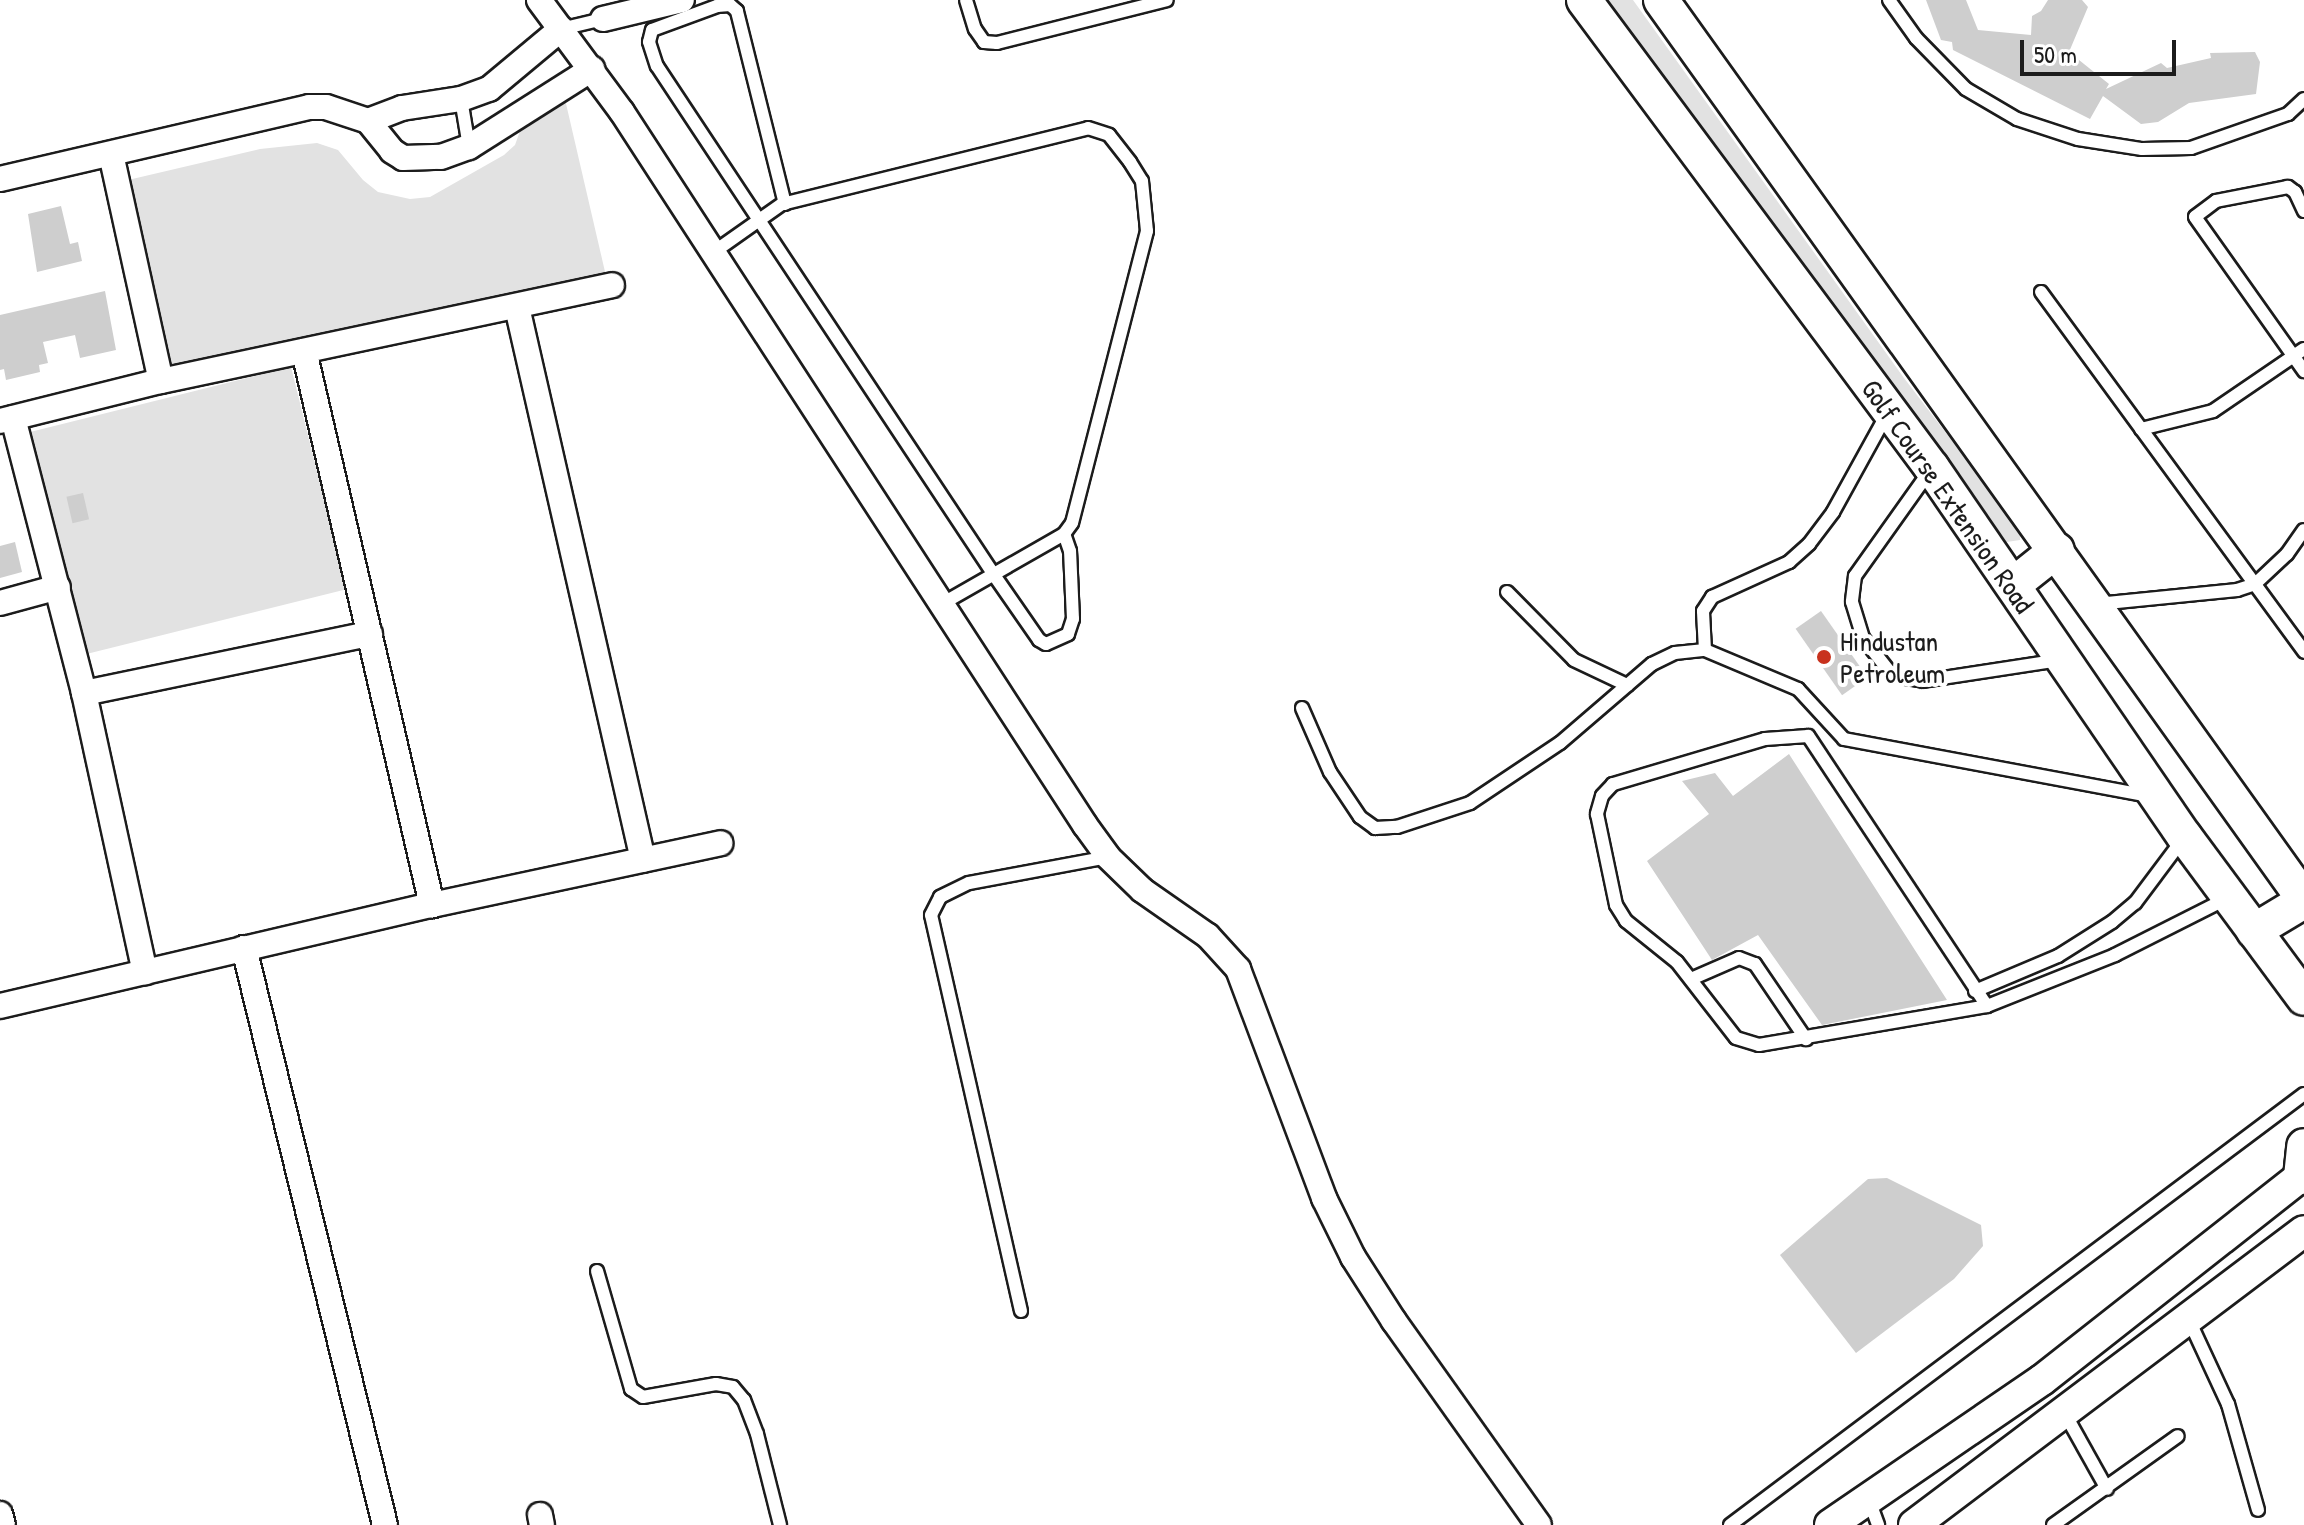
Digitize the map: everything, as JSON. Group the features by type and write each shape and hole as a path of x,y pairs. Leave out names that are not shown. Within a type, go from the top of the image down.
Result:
{"main road":[{"name":"Golf Course Extension Road","path":"1584,0 1932,468 2185,837 2304,998"},
{"name":"Golf Course Extension Road","path":"1661,0 2096,604 2304,900"},
{"path":"2013,585 2057,550"},
{"path":"2254,931 2304,900"}],"street":[{"path":"539,0 592,69 940,605 1108,857 1142,890 1223,949 1238,969 1324,1198 1353,1257 1394,1321 1539,1525"},
{"path":"603,19 682,0"},
{"path":"368,121 402,108 461,99 503,79 561,29"},
{"path":"0,179 309,107 326,107 368,121 392,151 403,158 441,157 469,147 592,69"},
{"path":"111,154 161,381"},
{"path":"145,972 58,587 6,419 161,381 612,285"},
{"path":"517,307 643,860"},
{"path":"304,351 432,905"},
{"path":"0,603 58,587"},
{"path":"84,693 370,634"},
{"path":"0,1006 432,905 720,843"},
{"path":"244,948 385,1525"},
{"path":"1830,1525 1873,1511 2042,1380 2303,1166"},
{"path":"1914,1525 2304,1231"},
{"path":"0,1514 3,1525"}],"lane":[{"path":"966,0 975,29 984,42 997,43 1167,0"},
{"path":"1889,0 1916,38 1966,89 2017,119 2078,139 2142,149 2191,148 2288,114 2304,99"},
{"path":"785,204 737,11 730,5 717,6 652,30 649,42 657,66 994,575 1039,640 1046,644 1068,634 1073,619 1070,551 1064,534"},
{"path":"561,29 603,19"},
{"path":"461,99 469,147"},
{"path":"711,254 785,204 1088,128 1109,135 1142,181 1147,231 1072,523 1064,534 940,605"},
{"path":"2304,211 2295,192 2288,187 2216,201 2195,217 2298,353 2304,371"},
{"path":"2041,292 2304,652"},
{"path":"2141,429 2213,411 2298,353"},
{"path":"1705,650 1703,611 1712,597 1789,562 1809,544 1833,512 1872,447 1889,409"},
{"path":"1932,468 1855,576 1852,602 1863,638 1893,676 1923,681 2064,659"},
{"path":"2096,604 2237,590 2255,584 2287,554 2304,530"},
{"path":"1507,592 1574,660 1627,685"},
{"path":"1302,708 1330,772 1360,817 1375,828 1438,816 1470,803 1560,743 1652,664 1675,653 1705,650 1798,689 1844,739 2159,798"},
{"path":"1987,1006 1808,736 1765,739 1613,784 1602,796 1597,814 1616,905 1626,921 1677,962 1736,1038 1759,1045 1987,1006 2115,955 2231,896"},
{"path":"1975,991 2058,956 2112,922 2135,903 2185,837"},
{"path":"1021,1311 931,915 940,897 969,883 1108,857"},
{"path":"1691,979 1739,958 1755,964 1806,1039"},
{"path":"1730,1525 2304,1094"},
{"path":"597,1271 631,1389 643,1397 716,1384 733,1387 744,1400 757,1434 780,1525"},
{"path":"2188,1318 2228,1404 2258,1510"},
{"path":"2064,1412 2107,1489"},
{"path":"2053,1525 2178,1436"}],"shaded area":[{"path":"1608,0 1633,0 1904,378 2014,522 2020,532 2020,540 2000,543"},
{"path":"564,95 606,276 174,378 128,180 260,149 317,143 338,150 363,180 378,192 410,199 430,197 504,155 515,145 525,117"},
{"path":"291,367 346,589 82,655 27,433"}],"building":[{"path":"1926,0 1966,0 1978,30 2031,35 2032,16 2041,11 2048,0 2082,0 2088,7 2069,52 2109,84 2106,89 2161,63 2167,68 2211,58 2210,53 2255,52 2260,62 2256,94 2189,103 2158,122 2141,124 2103,96 2090,119 1953,50 1952,42 1941,40"},
{"path":"61,206 70,244 78,242 82,261 37,272 28,214"},
{"path":"105,291 116,350 80,358 75,335 43,342 48,363 39,365 40,372 6,380 4,369 0,370 0,315"},
{"path":"83,493 89,519 73,523 66,497"},
{"path":"15,542 22,572 0,578 0,546"},
{"path":"1821,611 1867,677 1842,695 1796,629"},
{"path":"1789,754 1947,1000 1822,1025 1758,935 1712,960 1647,861 1709,814 1682,781 1715,773 1733,796"},
{"path":"1887,1178 1981,1225 1983,1246 1954,1279 1856,1353 1780,1255 1868,1179"}],"place":[{"name":"Hindustan Petroleum","path":"1824,657"}]}
